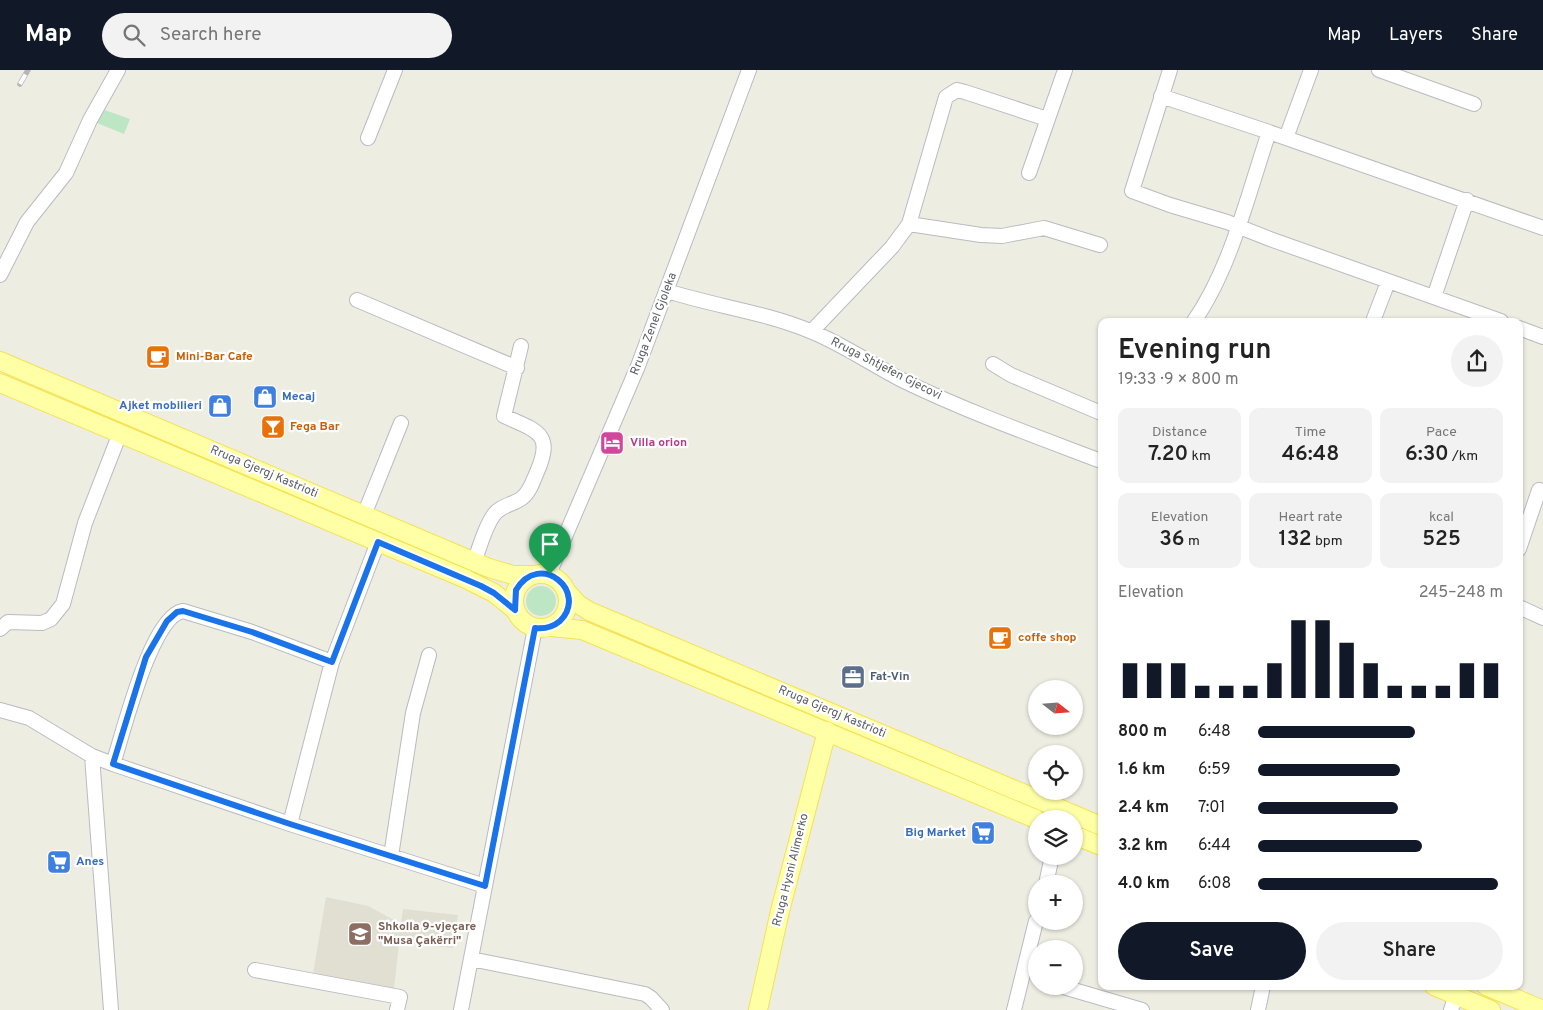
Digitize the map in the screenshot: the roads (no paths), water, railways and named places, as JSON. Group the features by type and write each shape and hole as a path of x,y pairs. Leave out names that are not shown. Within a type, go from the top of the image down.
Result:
{"main road":[{"name":"Rruga Gjergj Kastrioti","path":"0,361 474,562 502,573 530,576"},
{"name":"Rruga Gjergj Kastrioti","path":"0,383 481,586 494,593 515,610"},
{"path":"540,573 550,574 564,585 568,593 569,601 564,617 543,627 525,623 515,610 516,590 530,576 540,573"},
{"name":"Rruga Gjergj Kastrioti","path":"568,593 578,604 589,610 1098,825"},
{"name":"Rruga Gjergj Kastrioti","path":"543,627 582,630 1028,816"},
{"name":"Rruga Hysni Alimerko","path":"758,1010 780,911 827,732"},
{"path":"1083,839 1098,845"},
{"path":"1438,990 1453,1003 1491,1010"},
{"path":"1496,990 1543,1010"}],"street":[{"path":"0,276 4,255 66,172 90,120 118,70"},
{"path":"368,138 395,70"},
{"name":"Rruga Zenel Gjoleka","path":"550,574 667,291 749,70"},
{"path":"1029,174 1065,70"},
{"path":"1170,70 1132,191 1237,226 1388,282 1493,318"},
{"path":"1286,138 1311,70"},
{"path":"1379,70 1474,104"},
{"path":"812,332 896,241 909,224 927,169 944,104 952,92 957,90 965,92 1048,119"},
{"path":"1161,96 1467,200 1543,228"},
{"path":"1196,318 1210,299 1269,132"},
{"path":"1434,297 1467,200"},
{"path":"909,224 981,235 1002,236 1044,228 1100,245"},
{"path":"1374,318 1388,282"},
{"name":"Rruga Shtjefen Gjecovi","path":"667,291 725,307 776,318 812,332 903,380 946,400 1098,460"},
{"path":"357,300 517,368"},
{"path":"1523,330 1543,337"},
{"path":"474,562 492,516 498,510 520,500 527,493 545,452 545,443 539,434 504,416 522,346"},
{"path":"993,364 1012,376 1098,412"},
{"path":"364,515 400,423"},
{"path":"0,629 8,622 42,623 51,619 63,604 85,523 120,433"},
{"path":"1523,537 1539,490 1543,491"},
{"path":"290,824 332,662 378,542"},
{"path":"1523,609 1543,618"},
{"path":"113,764 146,657 167,621 177,612 183,611 252,632 332,662"},
{"path":"461,1010 485,886 543,627"},
{"path":"390,856 413,713 429,655"},
{"path":"0,710 29,718 92,756 113,764 290,824 485,886"},
{"path":"92,756 111,1010"},
{"path":"1014,1010 1034,930"},
{"path":"471,959 645,994 662,1010"},
{"path":"255,970 400,997 397,1010"},
{"path":"1258,1010 1262,990"},
{"path":"1083,993 1134,1009"}],"railway":[{"path":"20,84 28,70"}],"place":[{"name":"Mini-Bar Cafe","path":"158,357"},
{"name":"Mecaj","path":"265,397"},
{"name":"Ajket mobilieri","path":"220,406"},
{"name":"Fega Bar","path":"273,427"},
{"name":"Villa orion","path":"612,443"},
{"name":"coffe shop","path":"1000,638"},
{"name":"Fat-Vin","path":"853,677"},
{"name":"Big Market","path":"983,833"},
{"name":"Anes","path":"59,862"},
{"name":"Shkolla 9-vjeçare \"Musa Çakërri\"","path":"360,934"}]}
